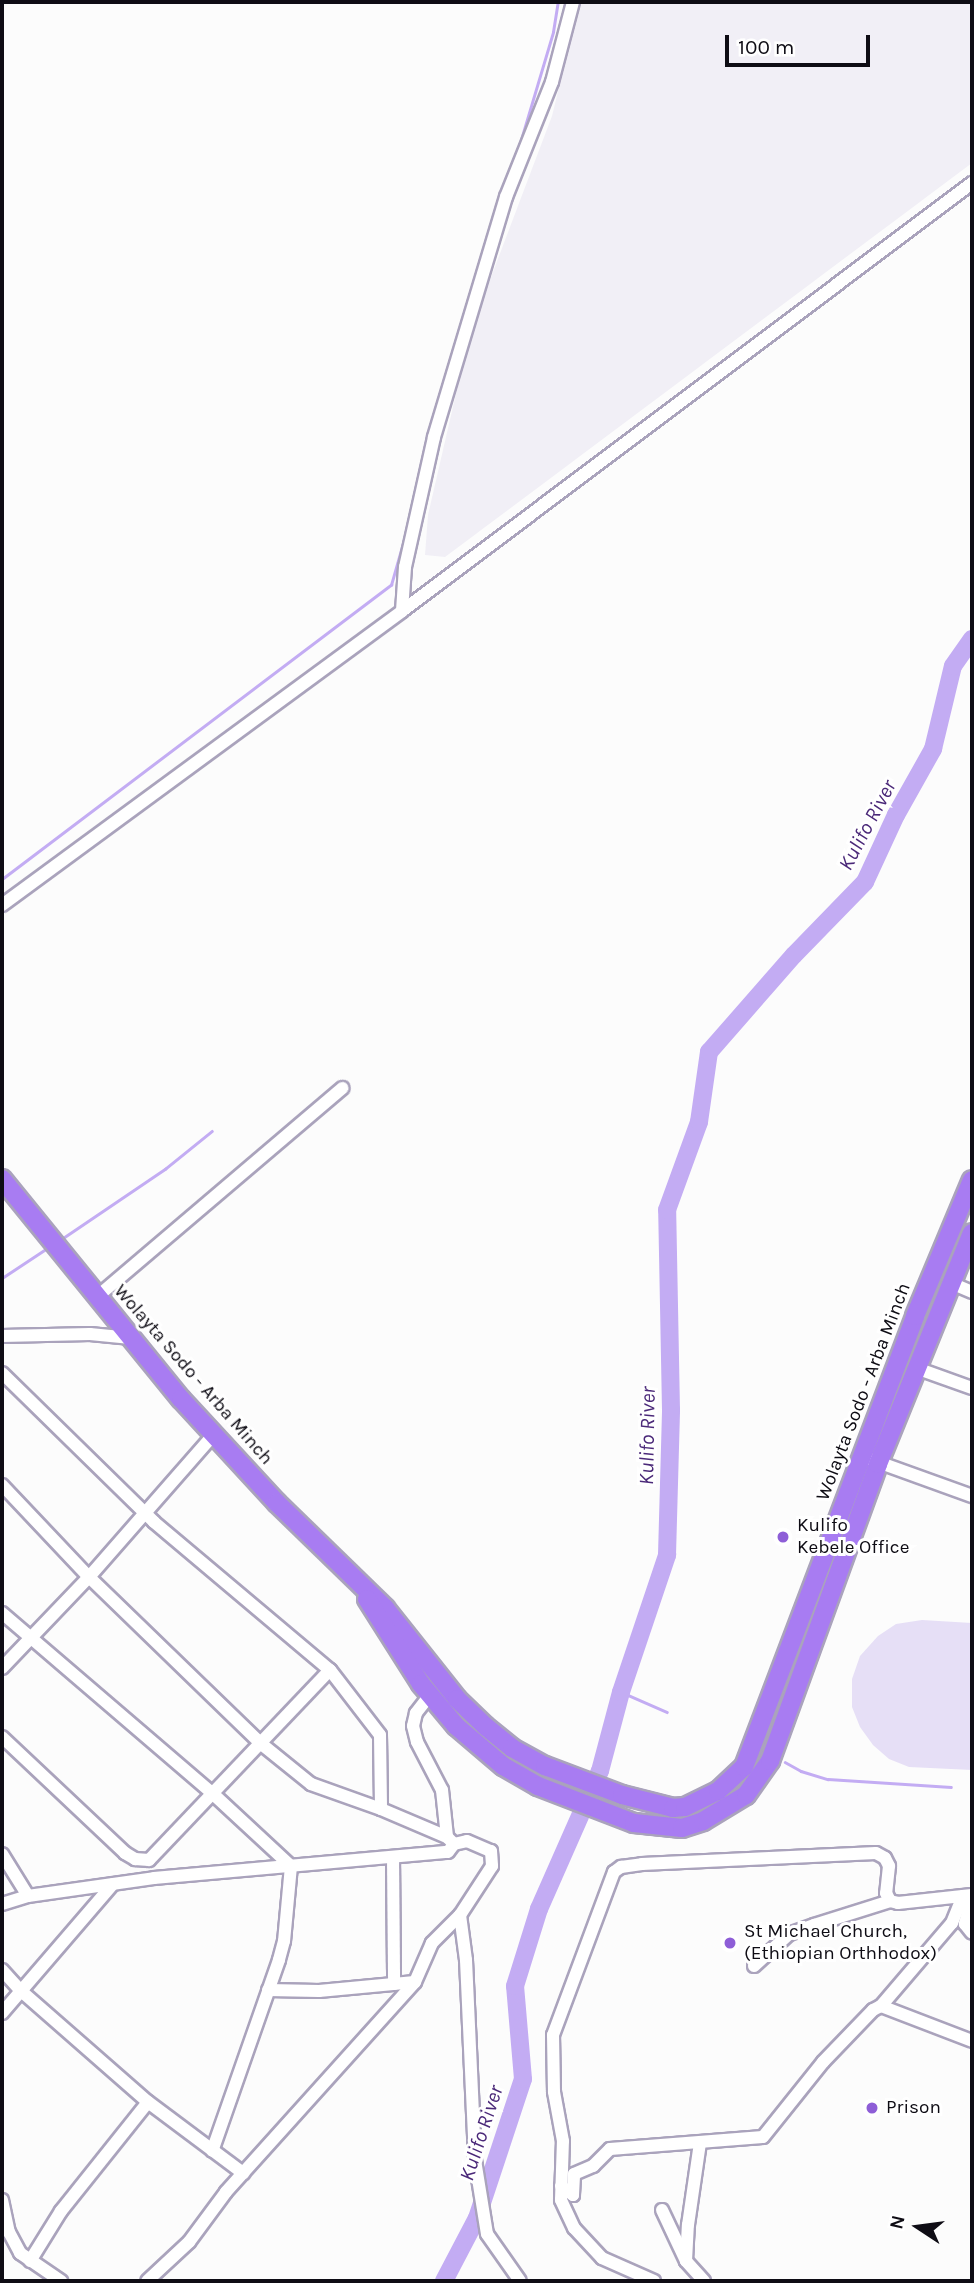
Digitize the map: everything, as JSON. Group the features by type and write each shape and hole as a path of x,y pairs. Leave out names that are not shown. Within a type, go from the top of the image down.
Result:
{"highway":[{"name":"Wolayta Sodo - Arba Minch","path":"2,1179 131,1338 214,1434 363,1590 385,1608 457,1699 476,1717 512,1748 545,1766 622,1795 661,1806 685,1807 718,1791 744,1767 861,1456 972,1180"},
{"path":"806,1598 825,1605 878,1464 972,1233"},
{"name":"Wolayta Sodo - Arba Minch","path":"363,1590 390,1639 430,1695 478,1746 503,1766 538,1786 615,1817 661,1827 682,1828 703,1821 746,1795 770,1761 825,1605"}],"street":[{"path":"402,611 405,567 435,437 506,197 552,82 573,2"},
{"path":"2,905 402,611 972,183"},
{"path":"98,1296 342,1088"},
{"path":"951,1283 972,1292"},
{"path":"2,1336 78,1337 90,1334 131,1338"},
{"path":"916,1368 972,1388"},
{"path":"2,1373 146,1513 330,1670 380,1735 381,1809"},
{"path":"2,1668 89,1577 214,1434"},
{"path":"861,1456 972,1496"},
{"path":"2,1485 89,1577 259,1742 311,1784 381,1809 451,1841 467,1841 491,1851 492,1866 460,1915 432,1943 415,1982 243,2173 189,2242 147,2281"},
{"path":"2,1613 29,1639 211,1792 291,1866"},
{"path":"149,1860 330,1670"},
{"path":"2,1904 28,1896 154,1878 448,1852 451,1841 442,1790 417,1742 413,1726 416,1713 430,1695"},
{"path":"2,1737 125,1853 135,1859 149,1860"},
{"path":"654,2281 602,2258 574,2228 561,2200 564,2141 554,2092 553,2035 556,2020 617,1868 642,1864 876,1853 885,1858 889,1866 886,1893 890,1901"},
{"path":"2,1854 28,1896"},
{"path":"393,1857 394,1984"},
{"path":"149,1860 154,1878"},
{"path":"212,2151 247,2057 252,2032 284,1941 291,1866"},
{"path":"2,2013 113,1884"},
{"path":"754,1966 789,1934 890,1901 898,1903 969,1897"},
{"path":"969,1897 965,1924 972,1933"},
{"path":"561,2186 573,2195 574,2174 593,2166 610,2149 756,2139 768,2133 823,2062 873,2010 881,2006 952,1923 969,1897"},
{"path":"460,1915 466,1959 475,2160 487,2234 519,2279"},
{"path":"2,1970 20,1990 148,2102 243,2173"},
{"path":"268,1990 319,1991 415,1982"},
{"path":"881,2006 972,2041"},
{"path":"30,2261 61,2211 148,2102"},
{"path":"687,2261 688,2225 700,2143"},
{"path":"2,2200 9,2232 20,2253 61,2281"},
{"path":"663,2210 687,2261 704,2281"}],"shaded area":[{"path":"580,2 972,2 972,163 445,557 425,555 428,515 461,372 482,301 552,116"},
{"path":"922,1620 972,1623 972,1770 909,1767 889,1759 873,1745 860,1727 852,1707 852,1679 860,1656 878,1636 896,1624"}],"waterway":[{"path":"517,153 553,32 558,2"},
{"path":"2,879 391,585 407,529"},
{"name":"Kulifo River","path":"444,2281 477,2218 523,2079 515,1986 539,1909 600,1771 621,1692 667,1555 671,1410 667,1210 699,1122 709,1052 794,955 865,882 896,815 933,749 953,666 972,639"},
{"path":"60,1240 165,1169 212,1131"},
{"path":"2,1278 49,1247"},
{"path":"621,1692 667,1712"},
{"path":"785,1762 801,1771 828,1779 951,1787"}],"place":[{"name":"Kulifo Kebele Office","path":"783,1537"},
{"name":"St Michael Church, (Ethiopian Orthhodox)","path":"730,1943"},
{"name":"Prison","path":"872,2108"}]}
